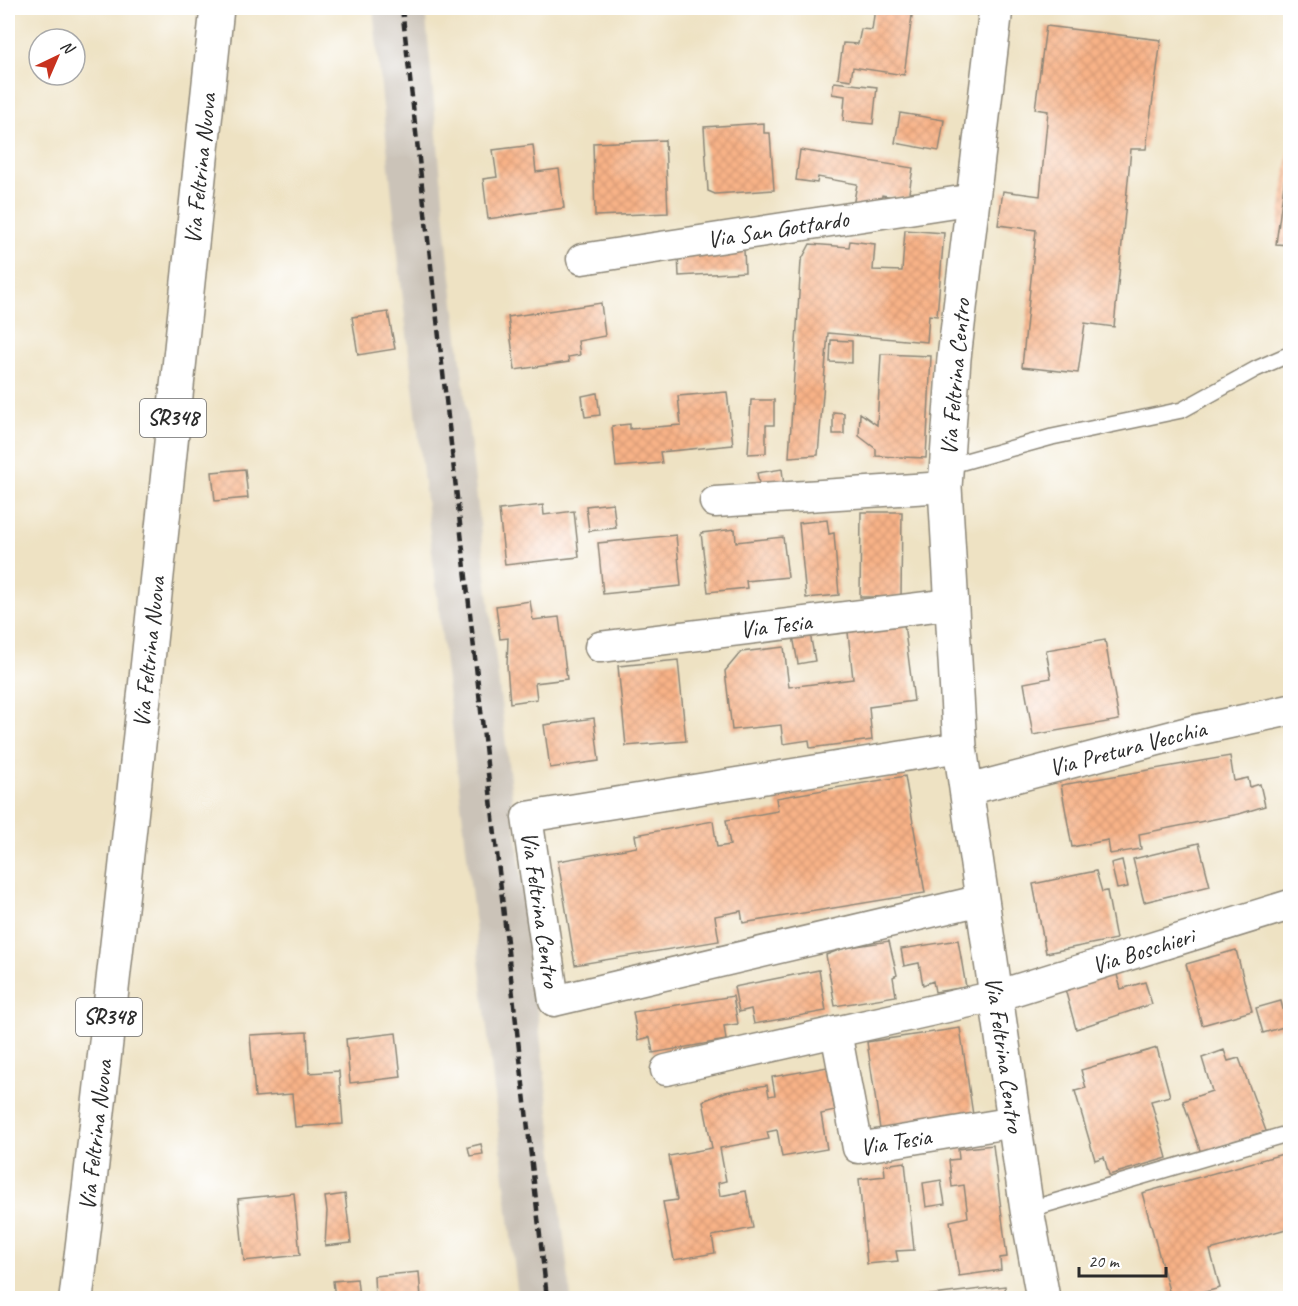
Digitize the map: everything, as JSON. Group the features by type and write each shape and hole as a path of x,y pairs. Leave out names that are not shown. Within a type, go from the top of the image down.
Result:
{"main road":[{"name":"Via Feltrina Nuova","path":"76,1299 131,830 162,516 218,8"},
{"name":"Via Feltrina Centro","path":"996,8 954,358 946,476 960,747 1027,1209 1043,1299"}],"street":[{"name":"Via San Gottardo","path":"582,259 974,199"},
{"path":"715,502 946,476"},
{"name":"Via Tesia","path":"600,647 951,604"},
{"name":"Via Pretura Vecchia","path":"967,790 1192,731 1290,710"},
{"name":"Via Feltrina Centro","path":"960,747 528,817 554,1001 982,900"},
{"name":"Via Boschieri","path":"996,996 1290,905"},
{"path":"666,1070 996,996"},
{"name":"Via Tesia","path":"836,1032 858,1148 1015,1122"}],"lane":[{"path":"946,476 1052,437 1182,410 1256,369 1290,354"},
{"path":"1027,1209 1290,1133"}],"shaded area":[{"path":"373,8 425,8 448,252 571,1298 518,1298 399,265"}],"building":[{"path":"875,8 913,8 904,75 853,67 851,80 838,78 843,43 858,44 861,29 872,30"},
{"path":"1046,26 1161,40 1146,149 1131,149 1114,327 1085,323 1078,373 1022,367 1036,230 998,225 1003,191 1040,196 1048,111 1035,109"},
{"path":"834,82 877,87 873,124 843,121 845,96 832,94"},
{"path":"900,113 944,120 939,151 895,143"},
{"path":"764,123 764,133 770,133 774,190 715,194 708,191 704,127"},
{"path":"665,140 668,213 595,216 593,143"},
{"path":"533,145 536,172 559,169 564,208 488,219 483,179 497,177 493,150"},
{"path":"1290,147 1290,245 1276,244"},
{"path":"800,150 913,168 908,199 882,195 880,211 853,206 857,184 818,177 817,183 796,180"},
{"path":"905,230 944,233 937,316 929,315 927,342 828,333 818,455 789,457 801,261 810,244 849,247 850,241 875,244 873,270 902,271"},
{"path":"744,250 745,272 679,276 678,254"},
{"path":"601,303 605,336 578,341 580,355 568,357 569,362 515,370 508,317"},
{"path":"388,312 395,349 358,355 352,317"},
{"path":"831,340 852,341 852,363 830,362"},
{"path":"881,354 931,356 926,458 876,456 876,449 859,436 860,413 877,425"},
{"path":"727,392 733,445 660,452 662,463 616,467 612,426 630,424 630,429 681,425 678,396"},
{"path":"597,393 600,415 585,417 582,396"},
{"path":"751,400 774,400 774,425 766,425 766,453 748,454"},
{"path":"833,412 844,413 844,434 833,434"},
{"path":"245,469 248,498 215,501 212,472"},
{"path":"782,469 784,486 760,489 757,473"},
{"path":"613,503 616,528 589,531 586,506"},
{"path":"543,505 544,515 574,511 579,557 505,565 499,510"},
{"path":"861,512 902,512 901,597 860,597"},
{"path":"827,520 829,534 834,533 839,595 806,598 799,523"},
{"path":"735,529 736,542 783,537 788,577 746,581 747,588 708,592 701,533"},
{"path":"676,535 681,586 603,594 598,543"},
{"path":"530,601 533,620 559,617 567,679 535,683 537,699 510,703 507,666 508,638 500,639 496,606"},
{"path":"903,616 914,701 869,707 872,740 810,748 809,740 783,744 781,725 732,730 725,671 741,652 784,647 789,687 853,679 847,623"},
{"path":"810,633 815,661 798,664 793,636"},
{"path":"1105,640 1119,720 1033,735 1024,683 1051,678 1046,650"},
{"path":"678,660 686,741 626,746 618,666"},
{"path":"594,718 599,761 550,768 544,725"},
{"path":"1230,756 1234,781 1248,778 1250,787 1260,784 1265,806 1239,814 1139,834 1141,849 1110,854 1108,840 1072,847 1061,785"},
{"path":"905,776 925,893 743,923 741,911 715,916 719,941 575,965 558,861 637,847 635,835 713,821 717,847 730,845 726,820 778,811 776,798"},
{"path":"1199,843 1210,886 1144,902 1133,859"},
{"path":"1122,860 1128,887 1117,889 1111,863"},
{"path":"1096,871 1102,892 1107,891 1116,939 1046,953 1033,884"},
{"path":"958,940 966,987 935,992 933,981 923,985 919,963 904,966 901,949"},
{"path":"889,941 897,975 893,977 896,996 835,1006 826,955 844,948"},
{"path":"1236,950 1252,1011 1202,1025 1186,964"},
{"path":"1115,968 1121,989 1145,982 1152,1004 1076,1029 1063,982"},
{"path":"819,970 826,1011 754,1024 751,1009 739,1012 734,987"},
{"path":"733,996 738,1024 724,1026 726,1040 653,1053 650,1037 638,1040 633,1012"},
{"path":"1281,1001 1287,1026 1263,1033 1256,1008"},
{"path":"960,1028 973,1115 880,1129 867,1042"},
{"path":"307,1032 309,1073 339,1071 343,1124 295,1127 292,1094 255,1097 250,1035"},
{"path":"396,1033 401,1077 350,1083 346,1039"},
{"path":"1157,1048 1170,1096 1151,1101 1167,1158 1109,1175 1104,1157 1095,1160 1075,1091 1086,1088 1081,1070"},
{"path":"1224,1050 1228,1061 1239,1058 1266,1131 1201,1153 1183,1101 1212,1091 1202,1058"},
{"path":"827,1067 835,1111 821,1114 827,1149 782,1157 777,1130 767,1132 769,1139 720,1148 726,1181 718,1183 720,1196 746,1191 753,1228 712,1236 715,1253 674,1260 663,1202 677,1200 669,1156 712,1148 703,1101 725,1092 767,1085 769,1096 775,1095 772,1077"},
{"path":"481,1144 483,1154 470,1156 468,1147"},
{"path":"993,1145 1007,1257 1000,1258 1001,1270 959,1276 950,1221 968,1217 964,1185 952,1187 949,1160 959,1159 958,1149"},
{"path":"1290,1152 1290,1228 1210,1250 1220,1288 1183,1298 1171,1298 1142,1193"},
{"path":"905,1162 914,1250 896,1251 898,1261 867,1264 859,1179 885,1176 884,1165"},
{"path":"941,1180 945,1204 926,1207 923,1183"},
{"path":"294,1193 300,1255 244,1261 238,1199"},
{"path":"345,1194 351,1243 325,1246 327,1211 325,1197"},
{"path":"419,1272 421,1298 375,1298 374,1276"},
{"path":"357,1279 359,1298 335,1298 333,1281"},
{"path":"1005,1286 1006,1298 917,1298 917,1297"}],"railway":[{"path":"402,8 547,1298"}]}
